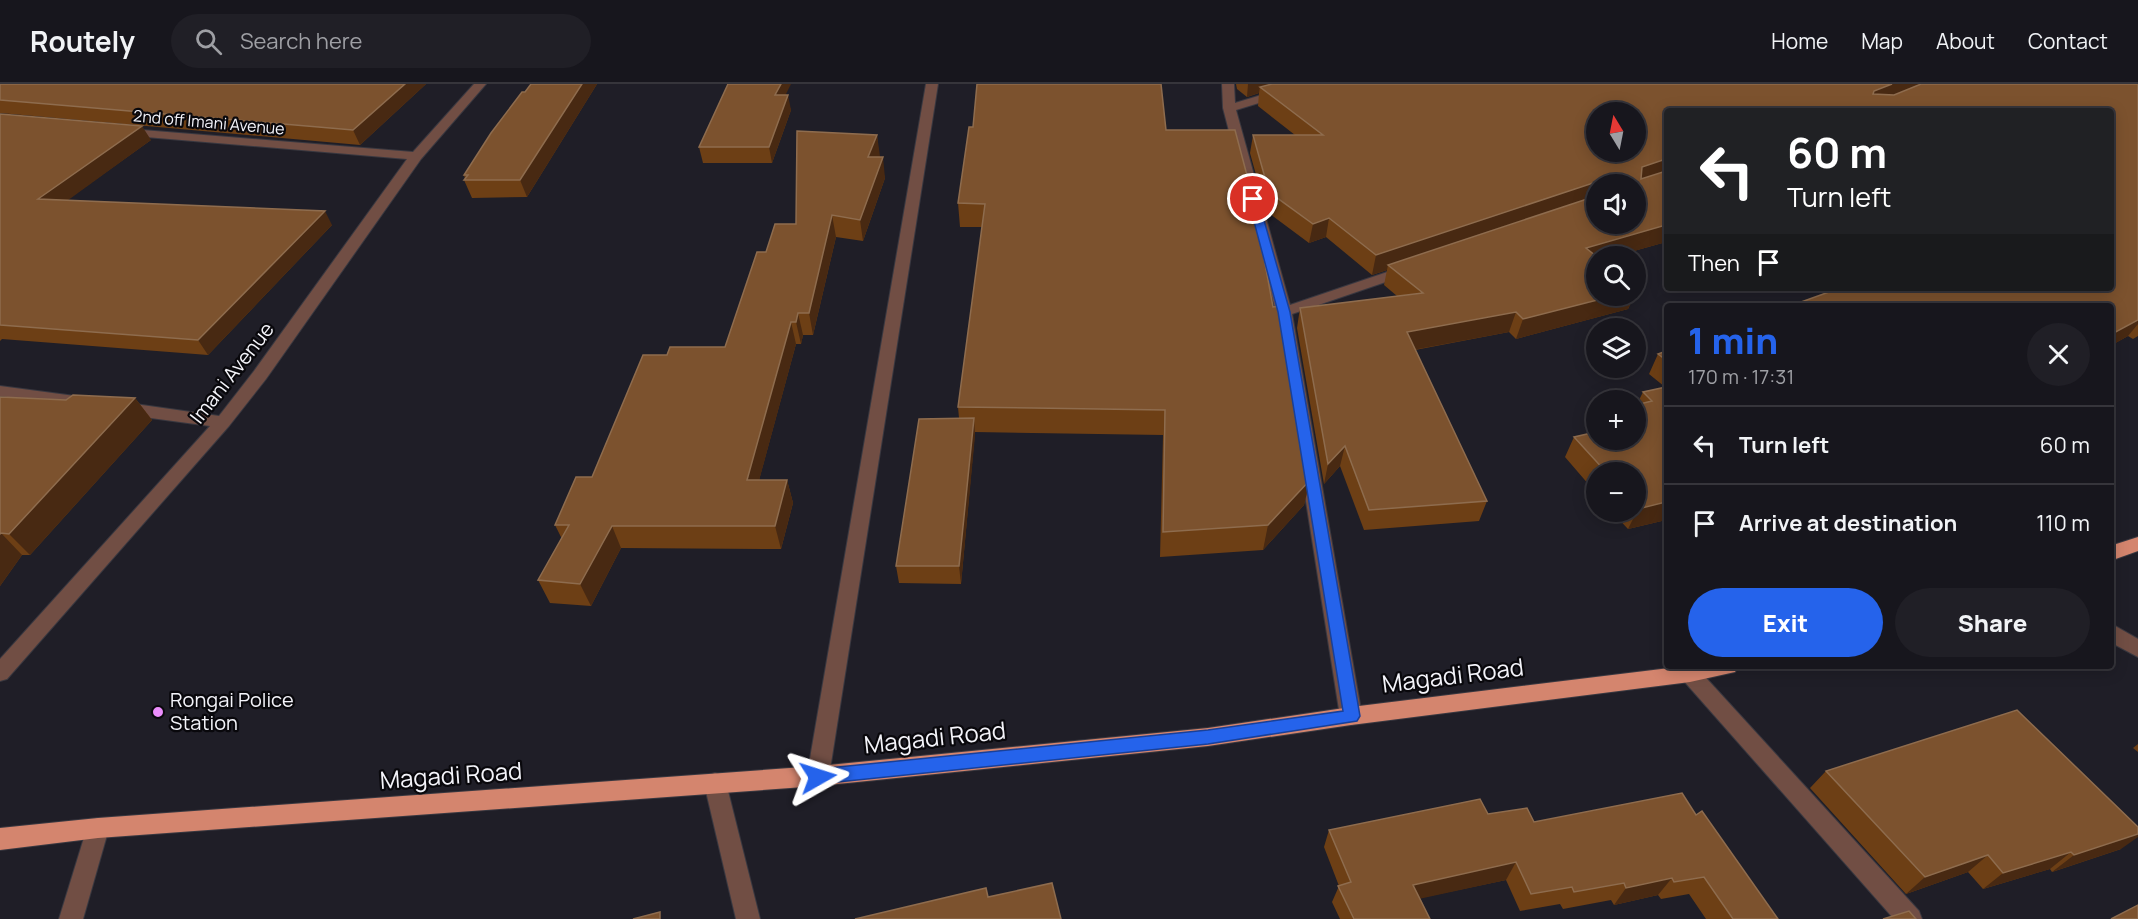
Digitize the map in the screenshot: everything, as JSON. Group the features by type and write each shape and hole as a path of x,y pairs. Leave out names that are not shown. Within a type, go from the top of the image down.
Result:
{"highway":[{"path":"2114,553 2138,544"},
{"name":"Magadi Road","path":"0,839 99,828 818,777 1208,737 1352,716 1690,675 1715,669"}],"street":[{"name":"Imani Avenue","path":"0,673 223,422 260,375 416,156 480,84"},
{"path":"818,777 932,84"},
{"path":"1228,84 1229,108 1284,312 1352,716"},
{"path":"1229,108 1311,84"},
{"name":"2nd off Imani Avenue","path":"107,130 416,156"},
{"path":"1284,312 1418,266"},
{"path":"0,391 223,422"},
{"path":"2114,634 2138,649"},
{"path":"1690,675 1910,919"},
{"path":"715,783 748,919"},
{"path":"71,919 99,828"}],"building":[{"path":"0,84 405,84 353,130 0,100"},
{"path":"531,84 582,84 520,180 464,180 468,175 464,175 491,133 522,92 525,92"},
{"path":"728,84 781,84 775,95 788,95 769,147 699,147"},
{"path":"977,84 1161,84 1166,130 1235,130 1253,198 1273,307 1281,306 1310,480 1268,525 1163,532 1165,410 958,407 985,204 958,203 969,127 973,127"},
{"path":"1272,84 1892,84 1874,91 1873,94 1894,95 1921,84 2138,84 2138,320 2114,333 2114,303 1798,303 1832,291 2114,291 2114,108 1664,108 1664,160 1642,167 1641,174 1586,174 1586,185 1376,255 1329,218 1313,224 1269,192 1253,135 1323,135 1260,87"},
{"path":"0,114 142,126 38,199 325,211 198,340 0,325"},
{"path":"797,131 877,135 868,157 883,157 860,220 832,215 809,313 798,313 796,322 791,322 747,480 787,480 775,526 612,526 580,584 538,580 569,525 555,525 576,477 592,477 643,355 667,355 670,347 725,347 757,252 766,252 775,224 796,224"},
{"path":"1664,172 1664,226 1646,231 1646,177"},
{"path":"1586,199 1586,234 1635,234 1586,246 1586,303 1523,319 1516,312 1407,332 1487,501 1369,510 1345,446 1328,464 1300,308 1423,293 1388,265"},
{"path":"1664,387 1664,502 1646,507 1646,462 1597,462 1574,437 1586,434 1586,450 1646,450 1646,402 1652,401 1646,395 1646,391"},
{"path":"73,395 135,398 9,534 0,534 0,397 66,400"},
{"path":"974,418 959,566 896,566 919,419"},
{"path":"2017,710 2138,827 2138,834 2074,855 2071,852 2003,873 1988,855 1925,877 1826,771"},
{"path":"1682,793 1696,815 1702,811 1778,919 1733,919 1704,877 1674,882 1672,878 1626,888 1624,883 1574,892 1572,887 1531,894 1516,862 1413,885 1430,919 1354,919 1338,886 1351,882 1329,830 1480,799 1488,814 1527,808 1534,822"},
{"path":"1052,883 1061,919 855,919 986,888 988,897"},
{"path":"2138,905 2138,919 2111,919"},
{"path":"1909,911 1916,919 1883,919"},
{"path":"660,912 660,919 633,919"}],"place":[{"name":"Rongai Police Station","path":"158,712"}],"route":[{"path":"818,777 1208,737 1352,716 1284,312 1253,199"}]}
